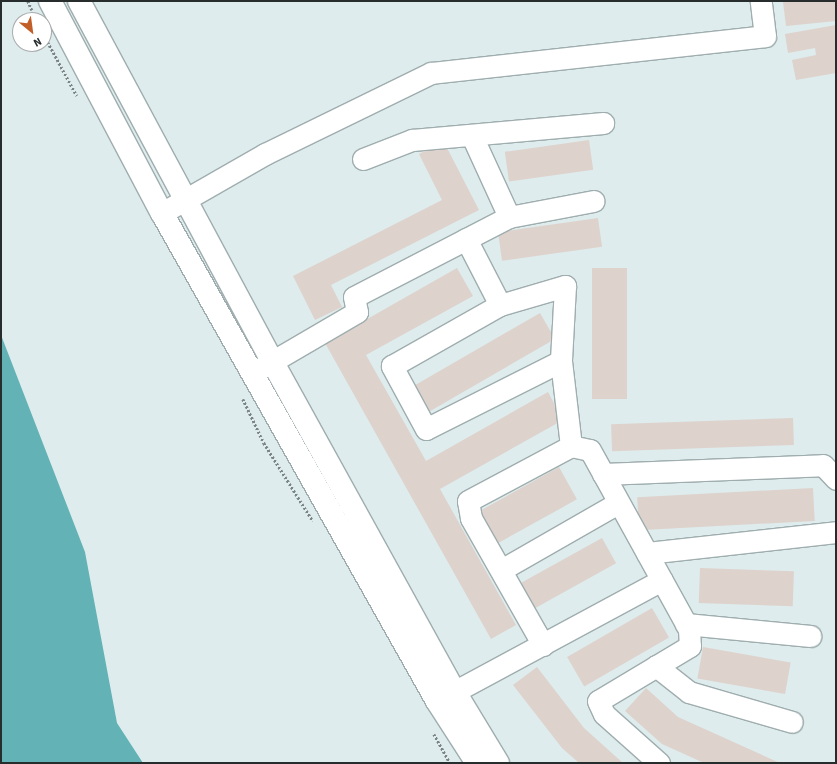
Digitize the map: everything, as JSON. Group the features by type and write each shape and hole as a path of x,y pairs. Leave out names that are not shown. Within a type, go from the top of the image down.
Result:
{"main road":[{"path":"50,1 162,213 254,372 446,696 498,763"},
{"path":"79,1 187,197 446,696 477,763"}],"street":[{"path":"162,213 187,197 265,154 431,73 765,36 761,1"},
{"path":"362,159 412,140 603,124"},
{"path":"472,136 509,217"},
{"path":"254,372 357,312 354,297 509,217 594,201"},
{"path":"466,240 500,306"},
{"path":"561,361 426,429 392,366 500,306 565,286 561,361 571,446"},
{"path":"543,645 471,518 468,501 571,446 590,450 618,504 686,624 690,646 598,701 604,714 659,763"},
{"path":"603,474 822,465 836,479"},
{"path":"501,570 618,504"},
{"path":"647,553 836,532"},
{"path":"446,696 662,580"},
{"path":"686,624 810,636"},
{"path":"656,666 689,692 792,722"}],"water":[{"path":"1,335 85,552 117,723 143,763 1,763"}],"building":[{"path":"836,1 836,21 786,26 783,2"},
{"path":"836,25 836,73 796,80 792,60 816,55 815,48 788,53 785,34"},
{"path":"589,140 593,170 509,182 505,152"},
{"path":"444,142 479,210 331,285 342,307 315,320 293,276 442,200 419,154"},
{"path":"598,218 602,247 502,261 498,232"},
{"path":"457,268 473,296 366,355 426,461 548,392 563,420 440,489 516,625 491,639 325,343"},
{"path":"592,268 627,268 627,399 592,399"},
{"path":"540,313 555,339 425,414 410,388"},
{"path":"793,418 794,445 612,451 611,424"},
{"path":"559,467 577,499 496,544 479,512"},
{"path":"813,488 815,521 639,530 637,497"},
{"path":"602,538 616,563 529,611 515,586"},
{"path":"700,568 794,571 793,606 699,603"},
{"path":"652,608 669,637 584,686 567,657"},
{"path":"703,647 791,662 785,694 697,679"},
{"path":"537,667 584,728 623,763 579,763 562,748 513,685"},
{"path":"646,688 678,717 780,763 704,763 662,744 625,711"}]}
